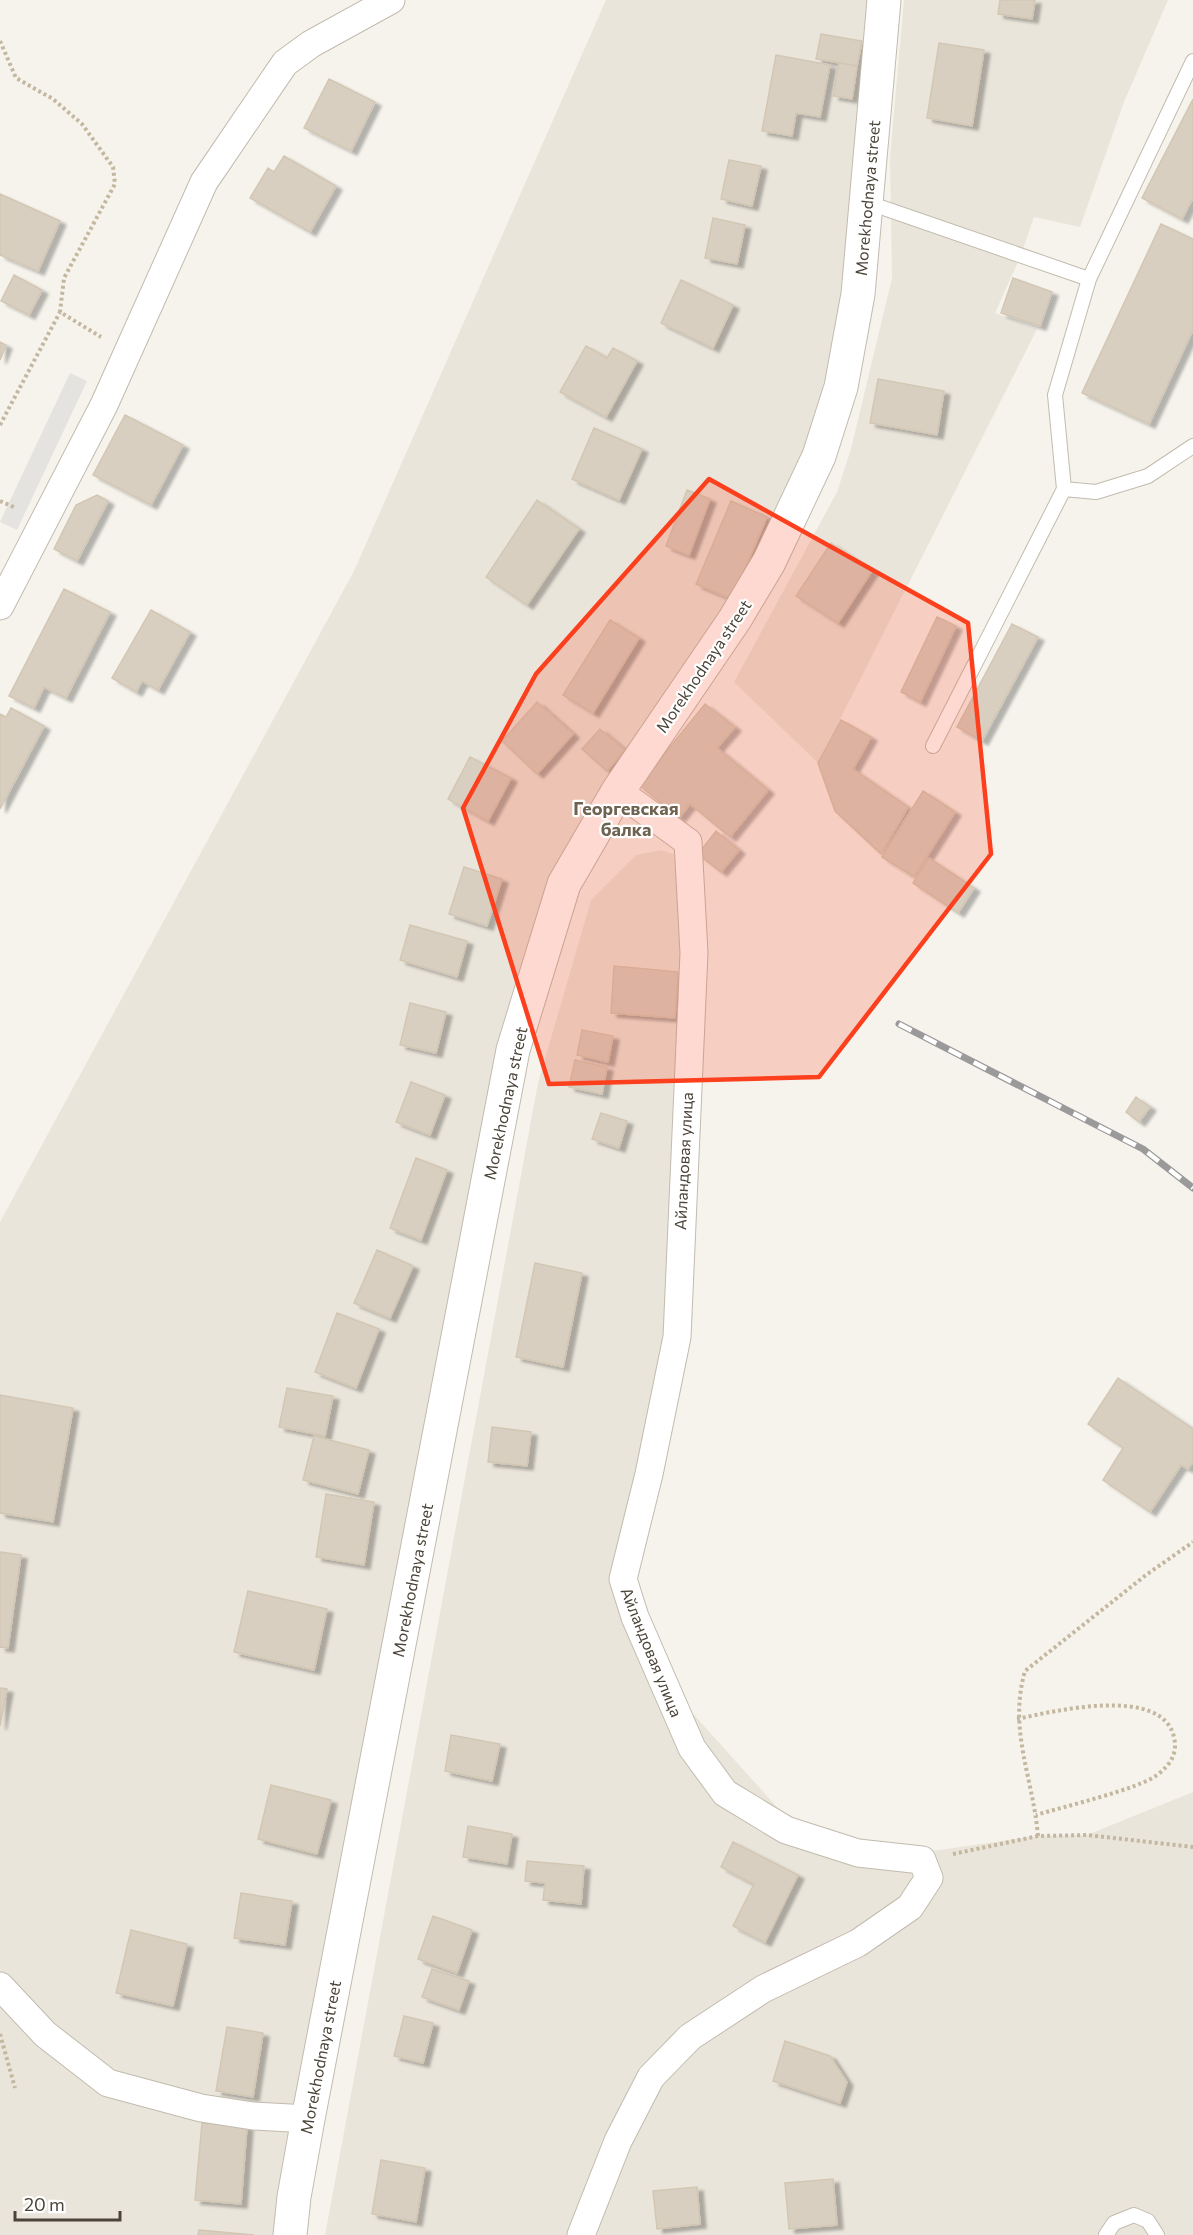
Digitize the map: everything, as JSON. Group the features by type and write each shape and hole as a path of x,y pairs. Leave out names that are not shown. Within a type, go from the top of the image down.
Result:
{"street":[{"path":"0,606 104,405 204,182 285,63 311,44 391,0"},
{"name":"Morekhodnaya street","path":"290,2235 294,2197 308,2119 513,1050 564,884 618,791 735,619 764,572 819,456 841,387 858,294 884,0"},
{"name":"Айландовая улица","path":"618,791 688,842 694,953 677,1337 649,1474 623,1579 634,1617 692,1748 725,1793 786,1830 858,1853 922,1860"},
{"path":"581,2235 618,2140 651,2077 690,2037 763,1989 858,1943 910,1907 929,1878 922,1860"},
{"path":"0,1986 45,2034 108,2083 201,2108 253,2116 308,2119"}],"lane":[{"path":"933,746 1064,489 1055,395 1089,279 1193,61"},
{"path":"866,202 1089,279"},
{"path":"1064,489 1096,492 1148,476 1193,446"},
{"path":"1106,2235 1114,2223 1134,2215 1148,2221 1157,2235"}],"path":[{"path":"0,41 16,78 53,99 82,124 113,167 115,184 64,278 60,312 0,425"},
{"path":"60,312 128,353"},
{"path":"1038,1836 1017,1719 1018,1695 1025,1671 1146,1575 1193,1542"},
{"path":"1017,1719 1080,1706 1139,1708 1162,1715 1172,1726 1176,1743 1173,1761 1155,1777 1036,1815"},
{"path":"922,1860 1038,1836 1088,1835 1193,1847"},
{"path":"0,2033 15,2088"}],"highlighted area":[{"path":"709,479 968,623 991,854 819,1077 549,1084 463,808 536,674"}],"shaded area":[{"path":"606,0 884,0 819,456 618,791 513,1050 290,2235 0,2235 0,1222 354,571"},
{"path":"904,0 1168,0 1124,102 1080,227 1034,217 1021,255 995,313 1037,329 818,763 734,682 837,492 851,449 892,278 890,157"},
{"path":"70,373 87,381 17,530 0,522"},
{"path":"661,850 679,856 688,908 662,1394 618,1558 687,1707 810,1844 854,1862 1038,1836 1087,1835 1193,1792 1193,2235 325,2235 538,1083 591,900 636,855"}],"building":[{"path":"1000,0 1035,0 1032,19 998,14"},
{"path":"821,34 862,41 857,66 816,59"},
{"path":"939,43 984,50 972,126 927,118"},
{"path":"776,55 830,65 820,117 796,113 792,136 762,131"},
{"path":"839,63 857,66 852,99 833,96"},
{"path":"329,79 375,102 351,151 304,128"},
{"path":"1193,99 1193,198 1182,219 1142,198"},
{"path":"284,156 336,186 310,232 250,198 268,168 274,172"},
{"path":"729,160 761,166 752,206 721,199"},
{"path":"0,194 60,221 38,271 0,255"},
{"path":"713,218 745,225 737,264 705,258"},
{"path":"1161,224 1193,239 1193,330 1149,424 1082,393"},
{"path":"14,275 42,290 29,315 1,301"},
{"path":"1013,278 1052,292 1040,326 1001,313"},
{"path":"681,280 733,305 713,348 661,323"},
{"path":"0,342 6,345 0,360"},
{"path":"586,346 607,358 613,348 637,361 606,417 560,392"},
{"path":"878,379 944,391 937,435 870,423"},
{"path":"125,415 183,445 151,505 93,475"},
{"path":"594,428 642,449 619,500 572,479"},
{"path":"687,490 710,499 689,555 666,546"},
{"path":"97,495 108,501 77,561 54,549 76,505"},
{"path":"537,500 579,529 527,605 486,577"},
{"path":"731,501 767,517 732,599 696,584"},
{"path":"831,543 872,571 838,623 796,596"},
{"path":"64,589 110,612 66,698 44,687 34,708 9,696"},
{"path":"151,610 190,632 158,690 142,681 136,692 112,678"},
{"path":"937,617 956,626 920,702 901,692"},
{"path":"610,620 639,638 593,713 563,695"},
{"path":"1012,624 1038,637 982,741 957,727"},
{"path":"537,702 573,734 537,774 502,741"},
{"path":"705,704 735,727 717,748 768,790 730,837 690,804 679,818 639,785"},
{"path":"11,708 44,726 0,809 0,714 6,717"},
{"path":"841,720 871,737 853,769 908,807 881,854 835,811 818,763"},
{"path":"600,729 625,750 607,771 582,749"},
{"path":"470,757 511,778 488,821 448,799"},
{"path":"923,791 955,812 914,877 882,857"},
{"path":"716,831 739,850 721,872 698,854"},
{"path":"929,858 974,888 958,913 913,883"},
{"path":"464,867 502,879 487,926 449,914"},
{"path":"410,925 467,941 457,977 400,960"},
{"path":"614,966 678,972 675,1018 611,1013"},
{"path":"410,1003 446,1012 436,1053 400,1045"},
{"path":"582,1030 613,1036 608,1062 577,1055"},
{"path":"575,1060 607,1067 602,1094 569,1087"},
{"path":"411,1082 445,1095 430,1135 396,1122"},
{"path":"1136,1097 1150,1107 1139,1122 1126,1112"},
{"path":"601,1113 627,1121 619,1148 592,1139"},
{"path":"416,1158 447,1170 421,1240 390,1228"},
{"path":"377,1250 413,1266 390,1318 354,1303"},
{"path":"535,1263 582,1273 563,1367 516,1357"},
{"path":"337,1313 379,1329 356,1388 315,1372"},
{"path":"1118,1378 1193,1429 1193,1462 1188,1469 1181,1465 1150,1512 1103,1480 1123,1448 1088,1424"},
{"path":"287,1388 333,1396 325,1436 279,1427"},
{"path":"0,1395 73,1408 53,1522 0,1513"},
{"path":"492,1427 531,1432 527,1466 488,1462"},
{"path":"314,1436 369,1450 358,1494 303,1480"},
{"path":"326,1494 374,1502 364,1565 316,1557"},
{"path":"0,1552 21,1555 8,1648 0,1647"},
{"path":"248,1591 327,1609 314,1670 234,1652"},
{"path":"0,1688 7,1689 0,1726"},
{"path":"451,1735 500,1744 492,1781 445,1771"},
{"path":"271,1785 331,1800 317,1854 258,1839"},
{"path":"468,1826 512,1834 507,1864 463,1857"},
{"path":"733,1842 798,1875 765,1942 733,1926 754,1884 721,1867"},
{"path":"527,1861 584,1866 581,1904 543,1900 545,1883 525,1881"},
{"path":"241,1893 292,1901 285,1945 234,1938"},
{"path":"433,1916 472,1930 457,1973 418,1959"},
{"path":"131,1930 187,1944 173,2006 116,1993"},
{"path":"432,1969 469,1981 459,2010 422,1997"},
{"path":"404,2016 433,2023 423,2063 394,2056"},
{"path":"227,2027 263,2033 253,2097 216,2091"},
{"path":"785,2041 830,2056 847,2082 840,2103 773,2081"},
{"path":"202,2123 247,2126 241,2204 195,2200"},
{"path":"381,2160 425,2168 416,2222 372,2214"},
{"path":"833,2179 837,2225 789,2229 785,2183"},
{"path":"697,2187 700,2224 657,2229 653,2191"},
{"path":"199,2230 254,2235 198,2235"}],"railway":[{"path":"899,1024 1143,1149 1193,1188"}],"district":[{"name":"Георгевская балка","path":"626,818"}]}
